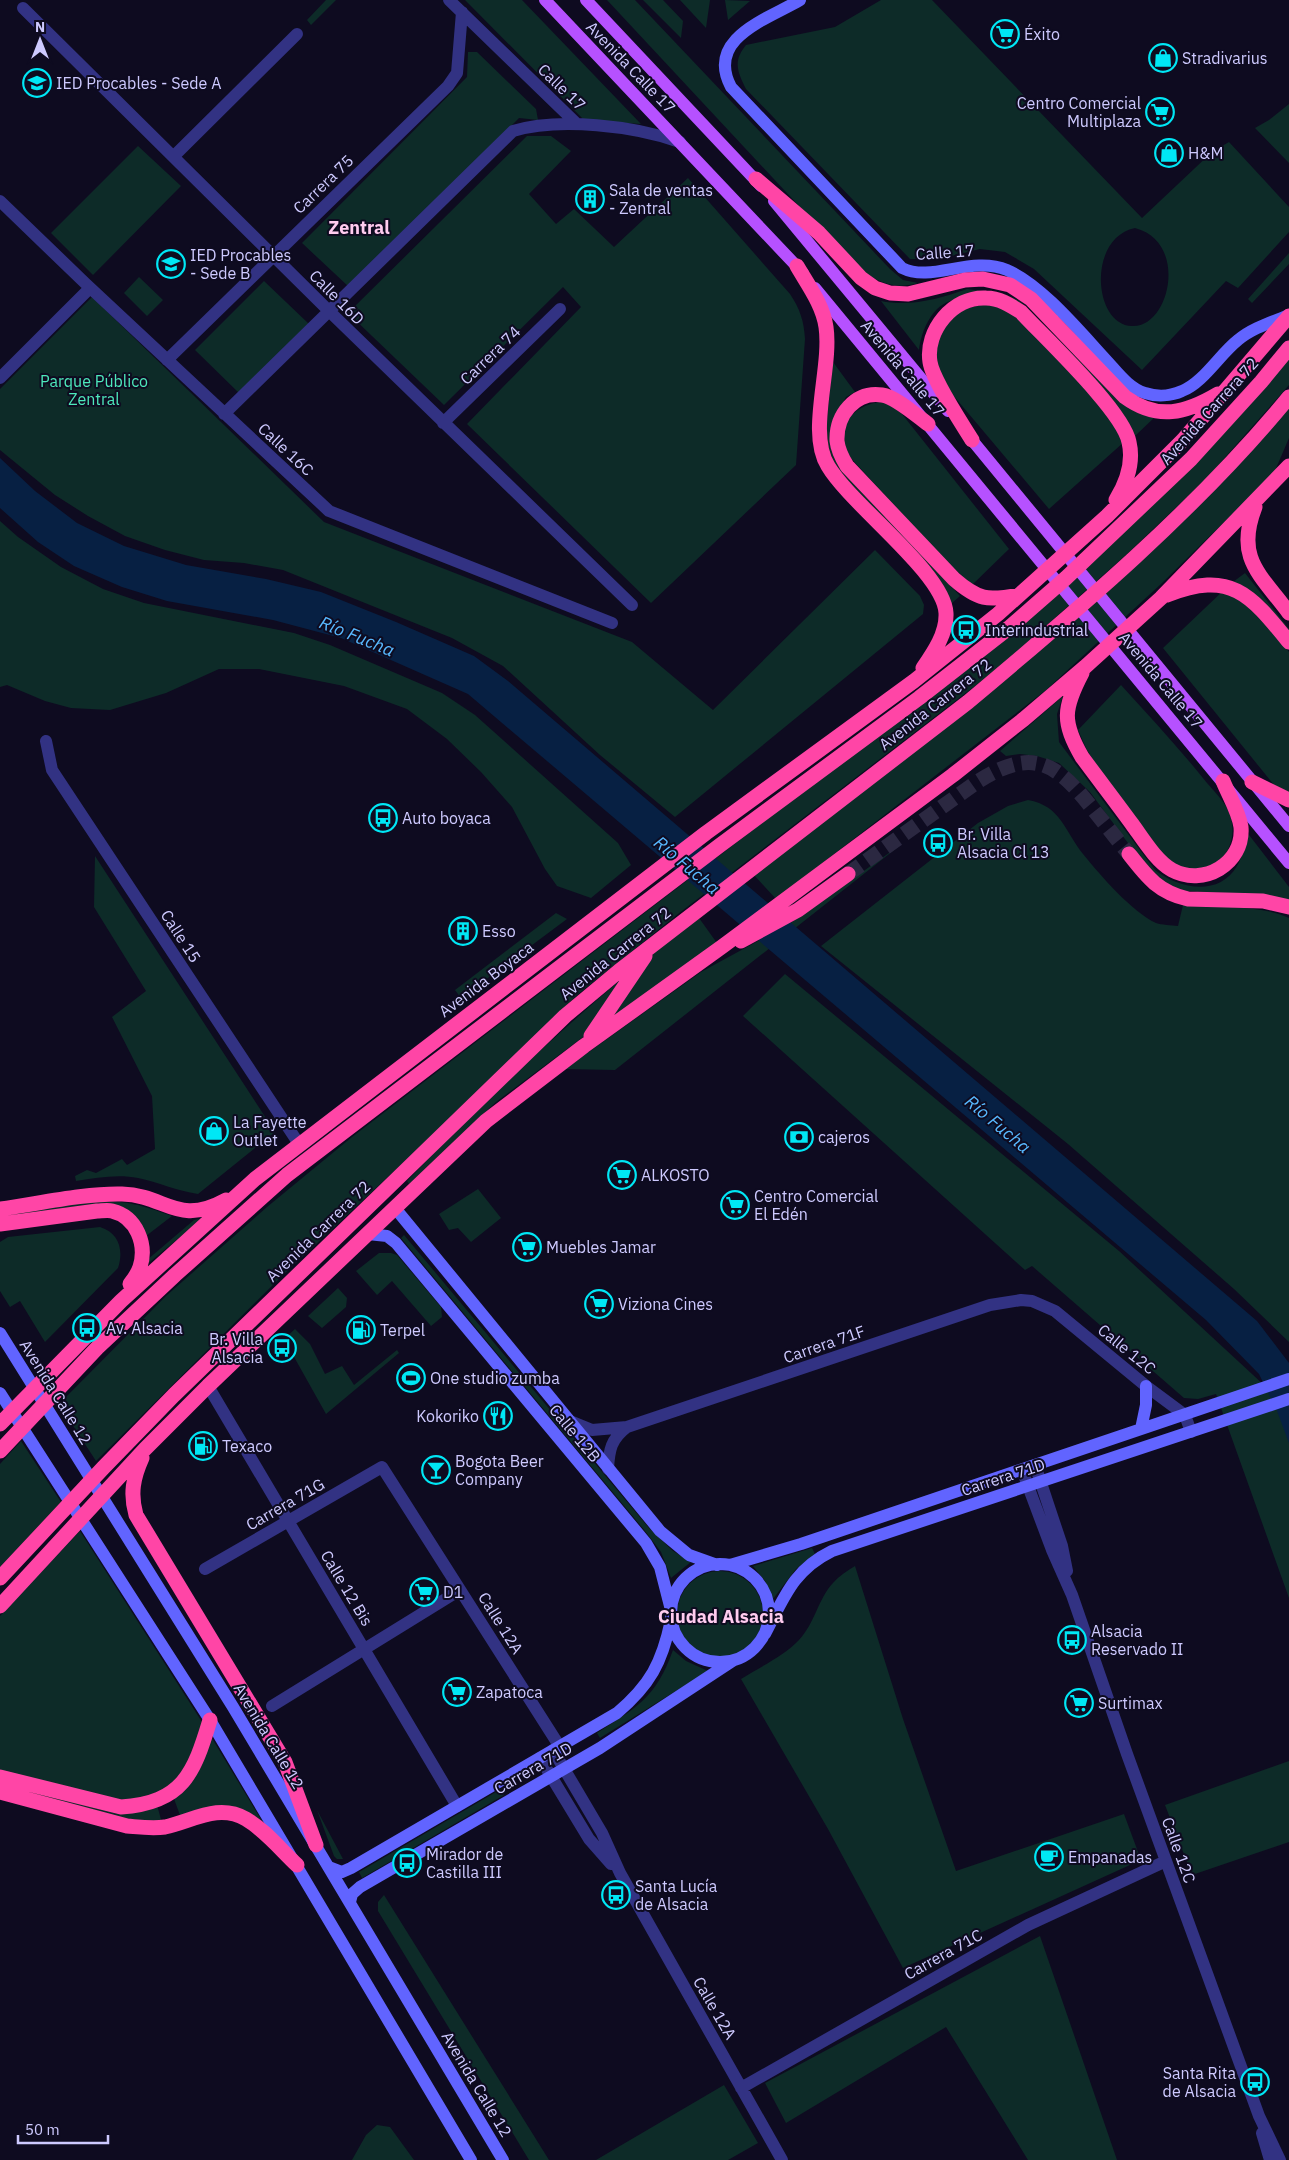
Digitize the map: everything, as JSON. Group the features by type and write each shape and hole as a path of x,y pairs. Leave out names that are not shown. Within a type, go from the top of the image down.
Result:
{"highway":[{"path":"756,179 819,233 860,278 875,288 890,293 908,294 965,280 983,279 1010,285 1023,292 1125,397 1140,406 1171,412 1187,409 1197,406 1228,388"},
{"path":"797,266 818,302 826,326 828,356 819,433 820,449 827,466 842,485 929,577 943,599 946,612 941,638 914,681"},
{"path":"972,440 934,376 930,362 931,341 936,328 952,308 976,298 987,298 1010,304 1021,312 1106,404 1123,426 1129,442 1129,472 1126,483 1107,516"},
{"name":"Avenida Carrera 72","path":"648,878 914,681 1020,594 1107,516 1183,440 1289,316"},
{"name":"Avenida Carrera 72","path":"0,1451 97,1348 268,1191 392,1094 719,846 919,698 1010,627 1072,572 1191,459 1289,348"},
{"path":"928,424 892,398 884,395 866,396 856,400 845,411 837,442 840,455 854,473 968,592 991,600 1020,594"},
{"name":"Avenida Carrera 72","path":"0,1578 174,1395 572,1010 652,945 968,702 1026,653 1210,485 1289,398"},
{"path":"1279,478 1289,454"},
{"path":"725,948 779,903 953,775 1085,667 1161,598 1289,466"},
{"path":"1258,499 1249,523 1246,540 1248,552 1257,571 1289,613"},
{"path":"1161,598 1190,586 1220,585 1235,589 1246,595 1260,607 1289,642"},
{"path":"1085,667 1071,695 1066,721 1068,730 1082,757 1146,842 1162,862 1172,870 1187,875 1206,874 1225,866 1235,856 1240,840 1241,828 1220,777"},
{"path":"1252,782 1289,800"},
{"path":"1129,854 1148,878 1162,890 1176,896 1196,899 1262,901 1289,907"},
{"path":"0,1606 145,1449 208,1386 486,1121 584,1046 694,967 725,948 791,914 848,874"},
{"name":"Avenida Boyaca","path":"345,1109 648,878"},
{"path":"555,971 569,938"},
{"path":"584,1046 652,945"},
{"path":"0,1424 121,1301 255,1179 345,1109 392,1094"},
{"path":"0,1209 124,1194 147,1199 177,1210 194,1211 217,1204 255,1179"},
{"path":"215,1215 268,1191"},
{"path":"0,1224 97,1211 112,1211 124,1216 135,1226 141,1238 142,1252 140,1269 121,1301"},
{"path":"61,1386 86,1336"},
{"path":"145,1449 134,1475 132,1494 136,1515 280,1753 290,1774 316,1845"},
{"path":"0,1593 20,1584"},
{"path":"0,1777 121,1807 140,1806 170,1794 184,1782 195,1767 210,1720"},
{"path":"0,1792 127,1826 144,1828 163,1827 212,1812 228,1812 245,1818 260,1829 296,1866"}],"main road":[{"name":"Avenida Calle 17","path":"545,0 797,266 1289,863"},
{"name":"Avenida Calle 17","path":"586,0 756,179 1289,826"}],"street":[{"name":"Calle 17","path":"449,0 577,124 637,130 680,142"},
{"name":"Calle 17","path":"800,0 745,30 734,39 727,52 725,72 731,87 902,268 919,273 988,265 1006,270 1024,279 1050,302 1127,382 1144,393 1162,396 1174,394 1191,386 1244,335 1289,316"},
{"name":"Calle 16D","path":"23,8 443,423 632,605"},
{"name":"Carrera 75","path":"167,360 448,86 457,73 462,12"},
{"path":"174,156 297,34"},
{"path":"224,414 512,131 522,128 577,124"},
{"name":"Calle 16C","path":"0,201 328,511 612,623"},
{"path":"0,378 90,288"},
{"name":"Carrera 74","path":"443,423 560,309"},
{"name":"Calle 15","path":"46,741 52,770 299,1144"},
{"name":"Calle 12B","path":"395,1208 660,1531 689,1555 723,1565"},
{"name":"Calle 12B","path":"368,1234 387,1236 396,1243 646,1543 660,1567 671,1615"},
{"name":"Carrera 71F","path":"569,1421 592,1430 627,1427 990,1305 1004,1301 1032,1301"},
{"name":"Calle 12C","path":"1032,1301 1055,1311 1146,1386 1185,1415"},
{"name":"Avenida Calle 12","path":"0,1333 233,1707 503,2160"},
{"name":"Carrera 71D","path":"723,1565 802,1544 1289,1379"},
{"name":"Calle 12 Bis","path":"208,1386 457,1806"},
{"path":"1141,1429 1146,1405 1146,1386"},
{"path":"0,1393 210,1720 471,2160"},
{"name":"Carrera 71D","path":"765,1634 790,1586 805,1568 818,1558 832,1551 1289,1399"},
{"path":"1185,1415 1191,1432"},
{"path":"608,1469 609,1450 612,1442 627,1427"},
{"name":"Calle 12C","path":"1035,1465 1034,1484 1052,1550 1072,1595 1258,2116 1270,2160"},
{"name":"Carrera 71G","path":"204,1569 382,1467"},
{"name":"Calle 12A","path":"382,1467 557,1749 564,1769 602,1833 620,1873 782,2160"},
{"name":"Calle 12C","path":"1022,1470 1034,1484"},
{"path":"723,1565 753,1577 764,1591 769,1617 765,1634 750,1653 725,1662 706,1660 690,1652 677,1638 671,1615 673,1599 685,1579 695,1572 723,1565"},
{"path":"272,1706 460,1590"},
{"name":"Carrera 71D","path":"328,1867 342,1872 351,1868 617,1713 640,1692 656,1668 667,1639 671,1615"},
{"name":"Carrera 71D","path":"350,1902 352,1894 360,1887 633,1728 734,1660"},
{"name":"Calle 12A","path":"540,1758 589,1840 620,1873"},
{"name":"Carrera 71C","path":"741,2088 1028,1925 1166,1861"},
{"name":"Calle 12C","path":"1258,2116 1280,2160"}],"green space":[{"path":"326,0 336,0 311,25 307,20"},
{"path":"465,0 522,0 641,124 584,120"},
{"path":"607,0 635,0 890,269 903,280 918,283 900,286 891,285 876,279 854,265"},
{"path":"643,0 663,0 683,21 681,38"},
{"path":"680,0 710,0 706,28"},
{"path":"725,0 750,1 728,20"},
{"path":"881,0 932,0 1142,218 1212,152 1229,142 1289,207 1289,232 1238,288 1226,281 1142,370 1034,269 1005,252 980,249 939,259 910,259 746,89 740,77 738,61 746,45 835,27","holes":["1135,228 1152,236 1163,250 1168,266 1168,283 1164,300 1156,314 1145,323 1132,326 1119,322 1109,312 1103,297 1101,280 1103,263 1109,247 1119,235"]},
{"path":"468,52 477,52 536,109 538,120 519,118 349,287 302,243 467,77"},
{"path":"1289,104 1289,163 1255,128 1269,120"},
{"path":"527,136 551,136 571,151 529,194 556,224 574,209 614,247 688,178 790,294 799,310 804,326 805,339 796,465 651,603 467,424 581,307 563,287 444,405 348,313"},
{"path":"138,146 181,186 93,275 51,233"},
{"path":"1289,253 1289,264 1252,303 1248,299"},
{"path":"139,277 163,300 147,316 124,293"},
{"path":"264,281 309,324 240,394 195,350"},
{"path":"967,289 1005,294 1020,301 1123,404 1156,416 1135,436 1017,305 968,300 947,302 934,312 929,319 922,335 919,350 881,301 903,303 924,301"},
{"name":"Parque Público Zentral","path":"92,297 324,522 632,642 713,710 875,550 920,596 924,605 923,614 675,817 600,755 503,666 452,638 283,570 244,563 204,560 165,550 125,536 55,495 0,450 0,389"},
{"path":"985,304 1005,309 1019,320 1095,399 1107,414 1124,442 1049,509 947,388 934,359 939,336 947,320 960,310"},
{"path":"1289,357 1289,385 1206,479 1127,554 997,669 678,914 577,995 504,1068 280,1278 96,1461 59,1404 166,1296 267,1207 352,1137 779,810 940,690"},
{"path":"833,362 855,392 846,397 834,419 853,480 960,596 951,604 836,468 825,438"},
{"path":"880,402 891,405 902,414 1009,549 972,585 942,557 848,455 844,435 845,427 849,420 861,408"},
{"path":"1289,406 1289,438 1274,473 1161,584 1046,690 776,899 753,874 1191,513 1243,460"},
{"path":"0,521 18,537 61,567 103,589 144,603 294,633 330,645 442,693 475,715 618,843 631,865 591,898 557,886 545,869 512,807 481,772 447,739 407,709 344,686 259,669 219,669 166,693 110,710 71,708 45,701 7,685 0,687"},
{"path":"1245,573 1289,629 1289,637 1258,597 1233,582"},
{"path":"1225,589 1238,595 1267,623 1289,652 1289,794 1274,785 1163,648"},
{"path":"1121,685 1165,733 1221,799 1228,810 1232,822 1230,845 1225,855 1217,863 1207,868 1195,870 1182,868 1171,861 1155,846 1102,774 1087,750 1078,730"},
{"path":"1063,696 1057,714 1059,742 1155,870 1175,882 1187,885 1209,886 1220,882 1229,876 1237,866 1241,858 1246,831 1289,887 1289,901 1245,894 1187,891 1175,888 1151,874 1090,792 1059,763 1037,756 1020,754 1006,756 1000,751"},
{"path":"1028,800 1039,803 1055,813 1083,854 1107,882 1137,911 1156,923 1178,926 1183,905 1252,909 1289,918 1289,1342 1234,1289 1068,1144 821,946 978,823 1008,806"},
{"path":"903,843 615,1070 565,1069 701,972 789,924"},
{"path":"95,856 275,1132 198,1194 122,1176 76,1181 75,1176 87,1170 96,1173 122,1159 127,1165 155,1149 152,1096 112,1017 146,991 94,907"},
{"path":"556,913 567,919 461,998 455,990"},
{"path":"699,918 717,943 605,1024 654,952"},
{"path":"785,974 1119,1251 1279,1399 1289,1428 1289,1598 1216,1394 1198,1399 1184,1398 1032,1266 1025,1270 743,1016"},
{"path":"624,977 583,1037 496,1102 409,1184 407,1181 486,1102 540,1051"},
{"path":"478,1189 501,1218 471,1242 458,1228 449,1230 439,1214"},
{"path":"95,1201 135,1204 172,1216 146,1236 129,1215 0,1219 0,1215"},
{"path":"203,1218 145,1266 147,1260 194,1220"},
{"path":"100,1227 112,1233 116,1238 120,1249 118,1268 45,1342 20,1301 10,1307 0,1291 0,1242 8,1237"},
{"path":"404,1235 649,1528 673,1551 691,1562 671,1578 661,1552 645,1531 401,1238"},
{"path":"379,1253 397,1255 441,1307 442,1317 431,1326 392,1281 377,1295 356,1271"},
{"path":"338,1288 347,1298 346,1307 322,1328 308,1316"},
{"path":"295,1329 310,1344 325,1374 342,1366 354,1385 397,1350 399,1353 326,1414 284,1339"},
{"path":"21,1441 61,1502 0,1567 0,1464"},
{"path":"80,1531 204,1725 191,1765 167,1790 121,1802 0,1773 0,1616"},
{"path":"812,1548 815,1554 796,1569 773,1599 765,1581 753,1566"},
{"path":"855,1566 903,1719 956,1871 1124,1814 1141,1860 903,1968 828,1829 741,1679 793,1646 809,1626 828,1589 838,1578"},
{"path":"720,1571 736,1574 744,1578 756,1590 760,1598 763,1614 760,1630 756,1638 744,1650 736,1654 720,1657 704,1654 696,1650 684,1638 680,1630 677,1614 680,1598 684,1590 696,1578 704,1574"},
{"path":"673,1650 686,1661 708,1671 600,1738 597,1733 644,1700 660,1680"},
{"path":"210,1735 268,1831 248,1815 181,1818 173,1796"},
{"path":"1289,1761 1289,1842 1192,1875 1165,1805"},
{"path":"0,1782 157,1805 162,1823 142,1823 0,1787"},
{"path":"501,1789 504,1795 362,1878 359,1872"},
{"path":"317,1810 343,1859 337,1859 334,1856"},
{"path":"384,1895 549,2160 529,2160 378,1911 378,1902"},
{"path":"1040,1936 1117,2160 1028,2160 946,2027 786,2123 765,2083"},
{"path":"724,2085 758,2143 728,2160 596,2160"},
{"path":"377,2125 390,2127 414,2160 352,2160 366,2135"}],"water":[{"name":"Río Fucha","path":"0,458 35,491 77,523 124,546 186,565 266,579 321,592 474,656 508,681 1257,1321 1289,1363 1289,1443 1277,1411 1259,1374 1206,1320 468,694 341,638 273,620 167,601 122,587 74,566 38,542 0,508"}],"tunnel":[{"path":"848,874 977,782 1011,765 1025,763 1051,768 1063,776 1088,803 1129,854"}],"place":[{"name":"Éxito","path":"1005,34"},
{"name":"Stradivarius","path":"1163,58"},
{"name":"IED Procables - Sede A","path":"37,83"},
{"name":"Centro Comercial Multiplaza","path":"1160,112"},
{"name":"H&M","path":"1169,153"},
{"name":"Sala de ventas - Zentral","path":"590,199"},
{"name":"IED Procables - Sede B","path":"171,264"},
{"name":"Interindustrial","path":"966,630"},
{"name":"Auto boyaca","path":"383,818"},
{"name":"Br. Villa Alsacia Cl 13","path":"938,843"},
{"name":"Esso","path":"463,931"},
{"name":"La Fayette Outlet","path":"214,1131"},
{"name":"cajeros","path":"799,1137"},
{"name":"ALKOSTO","path":"622,1175"},
{"name":"Centro Comercial El Edén","path":"735,1205"},
{"name":"Muebles Jamar","path":"527,1247"},
{"name":"Viziona Cines","path":"599,1304"},
{"name":"Av. Alsacia","path":"87,1328"},
{"name":"Terpel","path":"361,1330"},
{"name":"Br. Villa Alsacia","path":"282,1348"},
{"name":"One studio zumba","path":"411,1378"},
{"name":"Kokoriko","path":"498,1416"},
{"name":"Texaco","path":"203,1446"},
{"name":"Bogota Beer Company","path":"436,1470"},
{"name":"D1","path":"424,1592"},
{"name":"Alsacia Reservado II","path":"1072,1640"},
{"name":"Zapatoca","path":"457,1692"},
{"name":"Surtimax","path":"1079,1703"},
{"name":"Empanadas","path":"1049,1857"},
{"name":"Mirador de Castilla III","path":"407,1863"},
{"name":"Santa Lucía de Alsacia","path":"616,1895"},
{"name":"Santa Rita de Alsacia","path":"1255,2082"}],"district":[{"name":"Zentral","path":"359,227"},
{"name":"Ciudad Alsacia","path":"721,1616"}]}
